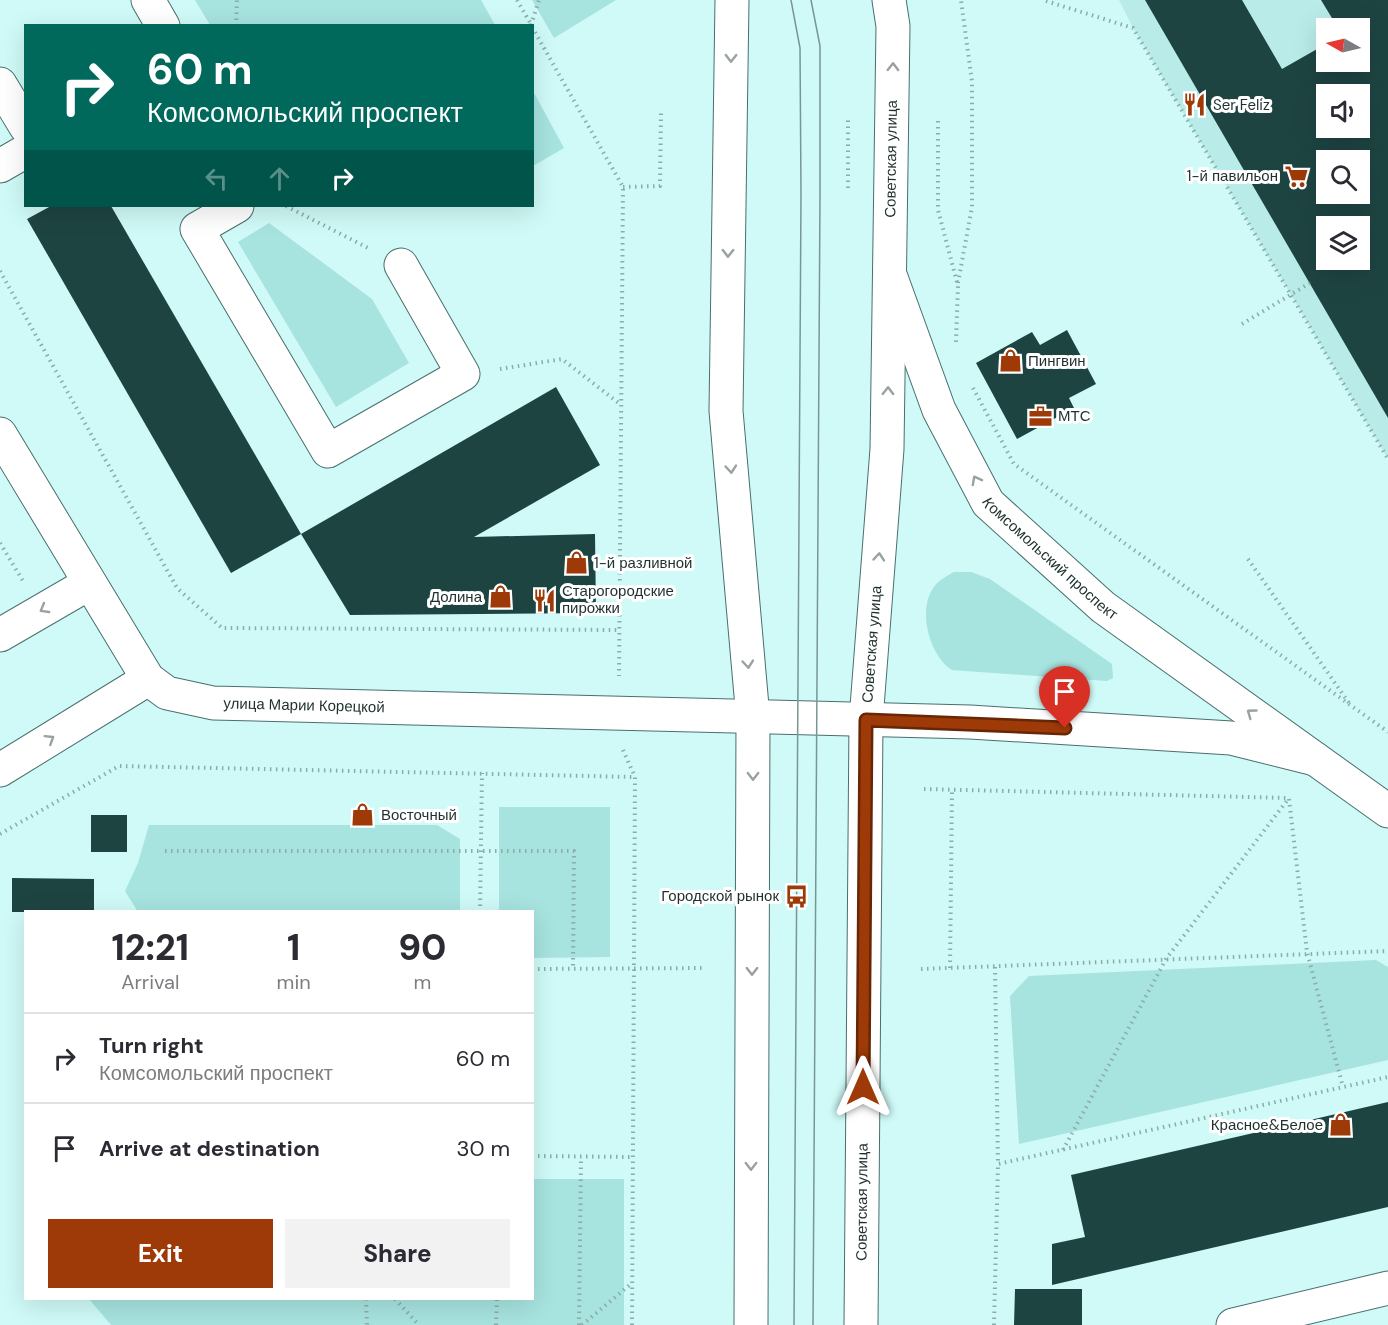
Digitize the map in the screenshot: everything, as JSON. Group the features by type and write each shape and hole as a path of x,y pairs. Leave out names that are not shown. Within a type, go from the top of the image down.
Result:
{"main road":[{"path":"148,0 162,24"},
{"path":"732,0 726,411 753,718 751,1325"},
{"name":"Советская улица","path":"861,1325 866,720 887,449 893,26 889,0"},
{"path":"0,84 24,124"},
{"path":"0,166 24,152"},
{"path":"235,207 197,229 328,451 463,374 401,265"},
{"name":"Комсомольский проспект","path":"890,273 939,410 988,503 1103,607 1388,811"},
{"name":"улица Марии Корецкой","path":"0,434 88,584 148,679 167,693 213,703 866,720"},
{"path":"0,635 88,584"},
{"path":"0,770 148,679"},
{"name":"Комсомольский проспект","path":"866,720 970,722 1231,738 1315,759"},
{"path":"1233,1325 1388,1288"}],"path":[{"path":"236,24 237,0"},
{"path":"517,0 531,24"},
{"path":"533,24 539,0"},
{"path":"956,344 958,286 972,207 972,82 961,0"},
{"path":"1046,1 1133,28 1388,459"},
{"path":"534,30 623,187 619,676"},
{"path":"623,187 660,186 661,111"},
{"path":"848,116 848,188"},
{"path":"938,121 938,210 958,286"},
{"path":"288,207 401,265"},
{"path":"0,271 177,588 222,628 619,630"},
{"path":"1242,324 1310,283"},
{"path":"463,374 562,359 621,404"},
{"path":"972,385 1014,464 1388,732"},
{"path":"0,543 23,582"},
{"path":"1248,560 1351,706"},
{"path":"622,748 635,777 632,1325"},
{"path":"0,834 119,766 635,777"},
{"path":"480,910 482,773"},
{"path":"924,789 1289,798"},
{"path":"950,968 952,790"},
{"path":"1289,798 1307,952 1343,1088"},
{"path":"1062,1150 1166,959 1289,798"},
{"path":"165,851 574,851 573,969"},
{"path":"921,969 1307,952 1388,951"},
{"path":"994,1325 998,1164 996,967"},
{"path":"534,969 706,968"},
{"path":"998,1164 1388,1077"},
{"path":"534,1156 633,1157"},
{"path":"581,1157 581,1325"},
{"path":"581,1325 632,1283"},
{"path":"366,1300 367,1325"},
{"path":"395,1300 419,1325"},
{"path":"496,1325 497,1300"}],"shaded area":[{"path":"195,0 481,0 494,24 209,24"},
{"path":"532,0 616,0 554,38"},
{"path":"1119,0 1388,0 1388,459 1133,28"},
{"path":"534,93 564,148 534,165"},
{"path":"269,223 372,299 409,363 336,407 238,242"},
{"path":"954,572 971,572 990,579 1112,664 1113,678 1107,681 952,670 944,663 932,645 926,622 926,610 934,587"},
{"path":"499,807 610,807 610,957 534,958 534,910 499,910"},
{"path":"149,825 437,825 460,839 460,910 137,910 125,891 138,863"},
{"path":"1376,960 1388,967 1388,1060 1019,1144 1010,996 1029,976"},
{"path":"534,1179 624,1179 624,1325 111,1325 90,1300 534,1300"}],"building":[{"path":"1145,0 1242,0 1282,69 1316,50 1316,72 1370,72 1370,18 1332,18 1321,0 1388,0 1388,418"},
{"path":"49,207 112,207 301,534 231,573 27,219"},
{"path":"1067,330 1096,384 1069,398 1074,408 1017,439 976,363 1032,332 1040,345"},
{"path":"556,387 600,465 474,537 595,534 596,613 350,615 301,534"},
{"path":"91,815 127,815 127,852 91,852"},
{"path":"12,878 94,879 94,910 12,912"},
{"path":"1388,1102 1388,1207 1052,1285 1052,1244 1085,1237 1071,1175"},
{"path":"1015,1289 1082,1289 1082,1325 1014,1325"}],"tram line":[{"path":"791,0 800,48 801,195 794,1325"},
{"path":"811,0 820,46 813,1325"}],"place":[{"name":"Ser Feliz","path":"1195,105"},
{"name":"1-й павильон","path":"1296,176"},
{"name":"Пингвин","path":"1010,361"},
{"name":"МТС","path":"1040,416"},
{"name":"1-й разливной","path":"576,563"},
{"name":"Долина","path":"500,597"},
{"name":"Старогородские пирожки","path":"544,600"},
{"name":"Восточный","path":"363,815"},
{"name":"Городской рынок","path":"797,896"},
{"name":"Красное&Белое","path":"1341,1125"}],"route":[{"path":"863,1087 866,720 970,722 1065,728"}]}
